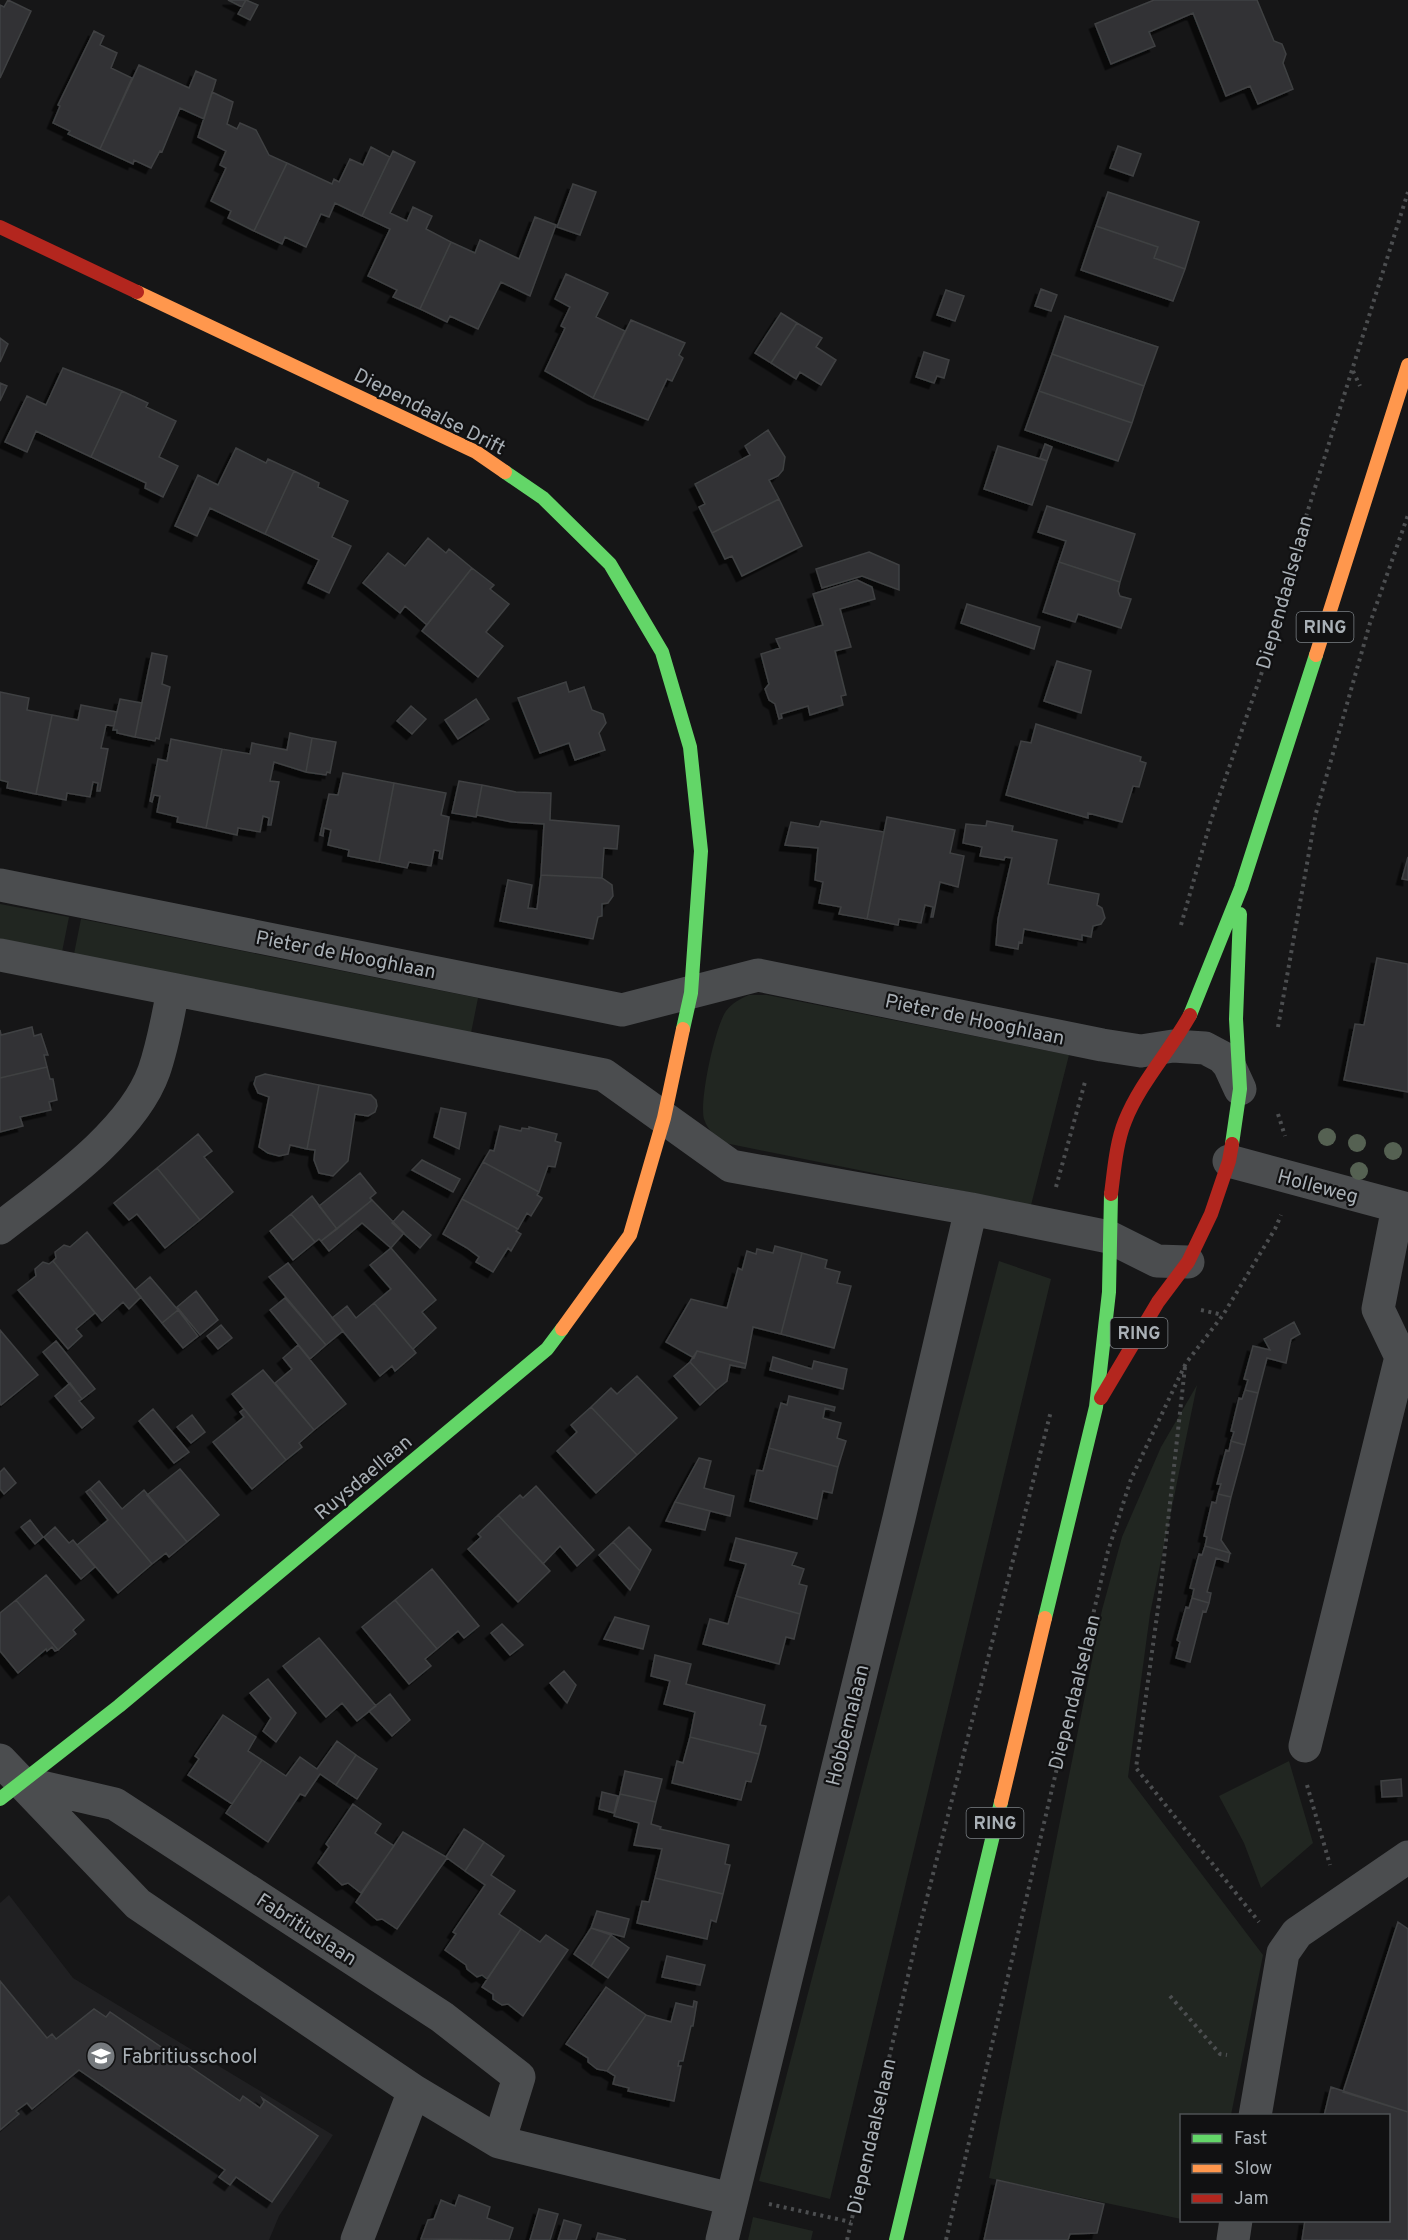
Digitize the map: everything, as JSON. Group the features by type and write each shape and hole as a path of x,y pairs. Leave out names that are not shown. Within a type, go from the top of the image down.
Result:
{"main road":[{"name":"Diependaalse Drift","path":"0,228 476,452 543,498 610,564 662,652 690,747 701,851 691,993"},
{"name":"RING","path":"896,2240 1096,1407 1109,1292 1111,1193 1124,1123 1142,1089 1173,1046 1192,1011 1241,888 1408,365"},
{"name":"RING","path":"1096,1407 1158,1302 1188,1262 1211,1214 1229,1161 1240,1089 1236,1007 1241,888"},
{"path":"664,1119 691,993"},
{"name":"Ruysdaellaan","path":"6,1780 119,1706 547,1349 630,1235 664,1119"}],"street":[{"name":"Pieter de Hooghlaan","path":"0,885 622,1010 758,975 1102,1046 1141,1051 1173,1046 1197,1046 1221,1057 1235,1075 1240,1089"},
{"path":"0,955 604,1075 731,1167 971,1209 1109,1237 1157,1261 1188,1262"},
{"path":"0,1228 89,1158 126,1118 153,1074 173,990"},
{"name":"Holleweg","path":"1229,1161 1403,1208"},
{"path":"1305,1746 1401,1357 1378,1309 1403,1208"},
{"name":"Hobbemalaan","path":"722,2240 899,1518 971,1209"},
{"path":"6,1780 138,1904 414,2091 499,2142 731,2199"},
{"name":"Fabritiuslaan","path":"6,1780 115,1804 442,2017 519,2077 499,2142"},
{"path":"1255,2114 1283,1953 1297,1933 1408,1857"},
{"path":"357,2240 414,2091"},
{"path":"1233,2240 1236,2222"}],"path":[{"name":"Diependaalselaan","path":"1178,935 1211,820 1274,637 1303,526 1408,192"},
{"path":"1281,1015 1316,813 1370,623 1408,515"},
{"path":"1052,1227 1055,1190 1090,1061 1102,1046"},
{"name":"Diependaalselaan","path":"946,2240 1108,1551 1131,1479 1186,1363 1223,1315 1275,1229 1293,1180"},
{"path":"1186,1363 1160,1593 1136,1768 1283,1953"},
{"name":"Diependaalselaan","path":"847,2240 917,1937 1053,1404"},
{"path":"1305,1746 1301,1764 1341,1903"},
{"path":"1170,1996 1220,2054 1264,2062"},
{"path":"778,2206 851,2222"}],"shaded area":[{"path":"0,904 69,917 62,952 0,940"},
{"path":"81,919 478,998 471,1033 74,954"},
{"path":"749,995 767,995 1069,1055 1031,1205 725,1143 718,1138 704,1119 704,1097 709,1064 717,1032 726,1011"},
{"path":"999,1261 1051,1279 830,2199 759,2181"},
{"path":"1197,1385 1150,1614 1128,1777 1263,1955 1231,2114 1180,2114 1180,2219 989,2178 1102,1610 1122,1537 1161,1447"},
{"path":"1289,1761 1313,1843 1261,1888 1244,1843 1219,1796"},
{"name":"Fabritiusschool","path":"9,1895 73,1978 333,2135 279,2216 269,2240 0,2240 0,1903"},
{"path":"753,2217 813,2231 811,2240 748,2240"}],"building":[{"path":"8,0 31,11 0,78 0,5 4,7"},
{"path":"228,0 246,0 242,7"},
{"path":"246,0 258,5 250,20 238,14"},
{"path":"1154,0 1257,0 1274,41 1282,44 1286,54 1283,63 1293,89 1258,104 1250,86 1226,96 1193,13 1149,32 1155,46 1111,64 1095,24"},
{"path":"94,31 104,36 100,45 117,53 111,68 132,78 100,149 68,134 70,131 53,123 60,106 58,105"},
{"path":"139,65 189,88 196,71 216,80 204,119 180,108 162,152 160,151 151,168 134,160 133,164 100,149"},
{"path":"212,92 233,102 227,124 237,129 240,123 256,130 269,155 287,163 254,231 228,218 231,211 211,201 226,168 220,165 226,151 198,137"},
{"path":"1118,146 1141,154 1133,176 1110,168"},
{"path":"371,147 390,157 362,216 335,203 329,217 321,214 306,247 285,237 282,244 254,231 287,163 332,184 334,179 339,182 350,159 363,165"},
{"path":"393,151 415,162 390,213 407,221 413,207 432,216 426,229 451,242 420,309 393,297 397,290 368,276 390,229 362,216"},
{"path":"573,184 596,192 580,235 557,227"},
{"path":"1108,192 1199,222 1185,269 1154,258 1158,247 1096,226"},
{"path":"535,217 556,225 530,296 501,282 478,329 450,316 447,322 420,309 451,242 475,253 480,240 519,259"},
{"path":"1096,226 1158,247 1154,258 1185,269 1173,301 1081,270"},
{"path":"566,274 608,293 596,317 625,331 593,398 545,371 565,328 561,326 570,307 555,299"},
{"path":"1041,289 1057,295 1051,311 1035,306"},
{"path":"946,290 964,296 955,321 937,315"},
{"path":"781,313 797,323 771,363 755,353"},
{"path":"1065,316 1158,347 1144,386 1052,354"},
{"path":"631,320 685,343 679,355 683,358 672,381 667,379 648,420 593,398"},
{"path":"797,323 822,338 816,347 836,360 821,385 800,372 796,379 771,363"},
{"path":"0,338 8,344 0,362"},
{"path":"924,352 949,360 944,378 937,376 934,383 916,377"},
{"path":"1052,354 1144,386 1132,423 1039,391"},
{"path":"63,368 122,391 91,457 36,431 27,452 5,442 27,396 46,405"},
{"path":"0,383 7,386 0,401"},
{"path":"122,391 148,403 146,407 176,421 159,457 178,466 163,497 145,488 146,483 91,457"},
{"path":"1039,391 1132,423 1118,461 1025,430"},
{"path":"768,430 785,457 783,470 778,476 769,480 779,499 712,533 699,507 705,504 695,484 750,455 745,446"},
{"path":"1045,444 1052,447 1047,461 1040,458"},
{"path":"998,446 1047,461 1032,505 984,489"},
{"path":"236,448 266,463 268,459 294,471 265,534 210,508 197,536 175,526 198,475 218,485"},
{"path":"294,471 319,483 318,487 348,501 332,537 351,546 329,593 308,583 319,560 265,534"},
{"path":"779,499 802,546 742,576 732,556 725,559 712,533"},
{"path":"1047,506 1135,534 1120,582 1059,562 1066,541 1038,532"},
{"path":"428,538 446,553 449,549 472,568 427,625 405,606 400,613 363,583 388,553 405,566"},
{"path":"869,552 899,565 899,590 862,576 822,588 816,569"},
{"path":"1059,562 1120,582 1118,591 1120,596 1131,599 1121,628 1078,614 1075,622 1043,612"},
{"path":"472,568 494,585 490,589 509,604 486,632 503,646 478,677 422,631"},
{"path":"857,580 872,587 875,599 840,609 851,647 835,651 846,695 841,696 843,705 810,715 808,706 781,714 782,718 779,719 775,704 769,700 765,689 769,684 761,654 780,648 776,639 823,625 813,594"},
{"path":"967,604 1040,627 1034,649 961,623"},
{"path":"152,653 167,656 162,684 170,687 159,739 156,738 155,741 135,737"},
{"path":"1057,661 1091,671 1081,713 1044,701"},
{"path":"566,682 569,692 584,687 592,710 603,714 606,723 599,733 605,750 575,760 569,743 540,753 518,698"},
{"path":"0,692 29,698 27,710 52,715 36,794 7,788 8,782 0,780"},
{"path":"120,699 142,703 135,737 113,730"},
{"path":"476,699 489,719 458,739 445,720"},
{"path":"81,705 117,712 114,726 106,725 101,748 108,749 100,791 97,791 98,783 93,782 90,797 67,793 66,800 36,794 52,715 78,720"},
{"path":"411,706 426,719 412,734 397,721"},
{"path":"1036,724 1141,757 1140,761 1146,763 1139,787 1133,786 1122,822 1088,813 1088,818 1006,795 1021,741 1031,743"},
{"path":"290,733 312,738 306,772 274,762 270,781 279,782 271,825 268,825 269,818 263,816 260,832 238,828 237,835 206,828 222,749 250,754 252,743 287,750"},
{"path":"312,738 336,742 330,773 327,772 326,775 306,772"},
{"path":"171,739 222,749 206,828 177,822 178,817 157,812 160,796 154,795 152,802 150,801 158,759 167,761"},
{"path":"343,773 394,783 379,862 348,856 349,850 328,845 331,830 324,828 323,836 320,835 329,794 338,795"},
{"path":"459,781 482,785 476,817 452,813"},
{"path":"394,783 446,793 441,815 449,817 442,859 439,858 440,851 434,850 431,866 409,862 407,868 379,862"},
{"path":"482,785 516,792 551,793 550,820 619,826 617,849 604,848 602,878 541,875 544,824 512,822 477,815 476,817"},
{"path":"887,817 955,830 950,853 964,856 958,887 940,882 933,917 931,917 933,907 925,905 921,923 899,919 898,925 867,919"},
{"path":"821,821 884,832 867,919 839,914 841,907 819,903 823,882 815,880 818,848 785,845 791,822 819,827"},
{"path":"987,821 1013,826 1012,831 1057,840 1048,884 1099,894 1097,905 1102,908 1105,918 1101,924 1093,926 1091,937 1082,935 1082,940 1024,929 1022,943 1019,942 1018,949 996,945 998,919 1012,858 1005,857 1004,860 980,856 982,847 963,843 966,824 986,826"},
{"path":"1408,857 1408,880 1402,879"},
{"path":"541,875 602,878 612,885 613,896 608,903 602,904 602,916 598,917 593,939 500,921 508,880 532,885 528,908 537,909"},
{"path":"1377,958 1408,964 1408,1092 1344,1080 1355,1024 1364,1025"},
{"path":"32,1027 34,1036 41,1034 48,1055 44,1055 47,1067 0,1078 0,1030 1,1035"},
{"path":"47,1067 50,1079 53,1079 57,1100 49,1102 51,1110 20,1117 23,1126 0,1132 0,1078"},
{"path":"265,1074 319,1085 307,1149 290,1145 288,1154 279,1156 259,1147 269,1097 258,1093 254,1084 256,1077"},
{"path":"319,1085 371,1095 376,1100 377,1106 375,1112 368,1116 355,1114 348,1161 333,1176 319,1173 314,1160 315,1150 307,1149"},
{"path":"441,1108 466,1113 459,1149 434,1137"},
{"path":"500,1126 521,1131 522,1128 529,1129 529,1127 557,1134 555,1141 561,1143 555,1167 548,1166 539,1192 483,1162 490,1150 494,1151"},
{"path":"198,1134 212,1151 204,1157 233,1192 200,1220 157,1168"},
{"path":"422,1160 460,1179 453,1192 412,1170"},
{"path":"483,1162 539,1192 537,1195 542,1198 531,1216 527,1213 518,1229 462,1199"},
{"path":"157,1168 200,1220 165,1248 137,1214 129,1220 114,1203"},
{"path":"360,1173 376,1193 370,1198 372,1200 337,1229 319,1206"},
{"path":"312,1196 337,1229 321,1241 319,1239 315,1242 291,1214"},
{"path":"462,1199 518,1229 516,1231 521,1234 511,1251 508,1248 493,1272 476,1262 479,1257 443,1234"},
{"path":"372,1200 404,1233 391,1248 362,1223 329,1251 321,1241"},
{"path":"403,1211 431,1235 420,1248 392,1223"},
{"path":"291,1214 315,1242 293,1260 270,1231"},
{"path":"87,1232 141,1297 129,1309 123,1302 102,1321 53,1261 56,1258 55,1252 64,1245 70,1247"},
{"path":"775,1246 802,1253 781,1334 753,1327 746,1364 697,1351 694,1358 666,1342 691,1299 727,1308 738,1268 742,1270 747,1251 756,1254 757,1249 773,1253"},
{"path":"391,1248 436,1300 422,1312 436,1328 413,1349 416,1353 374,1303 391,1289 370,1265"},
{"path":"802,1253 827,1260 825,1268 840,1272 837,1283 851,1286 834,1348 781,1334"},
{"path":"53,1261 95,1313 76,1329 82,1336 68,1349 18,1290 36,1276 35,1269 43,1262 49,1264"},
{"path":"288,1263 343,1331 326,1345 269,1277"},
{"path":"150,1277 178,1310 162,1323 135,1290"},
{"path":"196,1291 218,1320 200,1335 177,1307"},
{"path":"285,1298 326,1345 310,1359 270,1310"},
{"path":"374,1303 416,1353 395,1371 392,1366 380,1376 332,1318 347,1306 356,1318"},
{"path":"178,1310 198,1336 183,1348 162,1323"},
{"path":"1294,1322 1300,1334 1291,1339 1286,1363 1267,1358 1258,1393 1245,1390 1248,1380 1244,1379 1253,1346 1270,1350 1264,1339"},
{"path":"221,1325 232,1338 218,1349 207,1336"},
{"path":"0,1330 38,1375 1,1405 0,1404"},
{"path":"56,1341 95,1389 82,1399 43,1352"},
{"path":"298,1345 346,1404 314,1430 275,1383 292,1369 283,1358"},
{"path":"697,1351 746,1364 745,1368 730,1365 727,1381 716,1390 690,1362"},
{"path":"773,1357 812,1369 814,1361 847,1369 843,1389 770,1370"},
{"path":"690,1362 716,1390 700,1405 674,1376"},
{"path":"263,1370 314,1430 299,1443 302,1447 286,1460 232,1394"},
{"path":"637,1376 677,1418 637,1455 591,1407 611,1388 617,1394"},
{"path":"70,1383 82,1399 79,1401 94,1418 82,1428 55,1396"},
{"path":"1245,1390 1258,1393 1245,1445 1231,1441 1234,1432 1231,1431 1239,1398 1242,1399"},
{"path":"789,1396 835,1407 834,1411 825,1408 823,1418 841,1423 837,1438 846,1441 838,1467 769,1448 781,1403 787,1405"},
{"path":"591,1407 637,1455 596,1493 557,1451 577,1432 571,1425"},
{"path":"153,1409 189,1452 174,1463 139,1421"},
{"path":"244,1409 286,1460 252,1489 213,1442 244,1417 240,1412"},
{"path":"192,1415 205,1432 191,1443 177,1427"},
{"path":"1231,1441 1245,1445 1231,1497 1218,1494 1221,1484 1217,1484 1226,1450 1229,1451"},
{"path":"769,1448 838,1467 832,1493 823,1491 817,1519 750,1501 757,1470 763,1471"},
{"path":"699,1458 711,1461 704,1488 734,1496 730,1516 675,1502"},
{"path":"4,1468 16,1483 4,1494 0,1489 0,1472"},
{"path":"180,1469 219,1515 187,1542 147,1495"},
{"path":"99,1481 122,1509 144,1490 187,1542 169,1557 166,1553 152,1564 90,1489"},
{"path":"536,1486 594,1550 577,1566 560,1546 543,1564 498,1515 520,1495 523,1498"},
{"path":"90,1489 152,1564 118,1593 77,1545 108,1520 86,1492"},
{"path":"1218,1494 1231,1497 1221,1540 1230,1553 1205,1546 1207,1537 1204,1536 1212,1502 1216,1503"},
{"path":"675,1502 710,1511 705,1530 666,1521"},
{"path":"498,1515 550,1571 518,1602 468,1549 481,1537 478,1534"},
{"path":"30,1520 43,1537 35,1544 21,1527"},
{"path":"55,1527 69,1543 73,1540 95,1567 81,1579 44,1537"},
{"path":"629,1527 651,1550 640,1571 613,1542"},
{"path":"736,1538 797,1553 792,1565 804,1569 799,1584 807,1586 800,1614 736,1596 746,1564 730,1560"},
{"path":"613,1542 640,1571 630,1590 599,1555"},
{"path":"1205,1546 1230,1553 1228,1562 1216,1558 1207,1592 1211,1593 1209,1603 1192,1598 1194,1589 1190,1588 1199,1554 1202,1555"},
{"path":"432,1569 479,1626 464,1638 458,1631 437,1649 395,1600"},
{"path":"46,1575 84,1620 73,1630 76,1634 58,1650 16,1600"},
{"path":"736,1596 800,1614 794,1639 786,1637 779,1664 703,1644 710,1619 728,1624"},
{"path":"1192,1598 1209,1603 1206,1612 1203,1611 1190,1662 1176,1658 1180,1642 1177,1640 1186,1607 1189,1608"},
{"path":"16,1600 58,1650 55,1651 52,1647 47,1651 46,1649 18,1673 0,1651 0,1613"},
{"path":"395,1600 437,1649 425,1659 431,1666 409,1684 362,1627"},
{"path":"615,1617 649,1626 643,1649 604,1639"},
{"path":"502,1624 523,1645 510,1655 491,1633"},
{"path":"319,1638 376,1706 357,1721 342,1703 326,1717 283,1666"},
{"path":"655,1655 691,1664 686,1684 765,1705 760,1725 766,1726 759,1754 690,1737 695,1712 664,1704 670,1681 651,1676"},
{"path":"564,1671 576,1685 567,1703 550,1683"},
{"path":"268,1679 296,1713 276,1742 263,1731 271,1718 250,1693"},
{"path":"390,1694 410,1720 392,1736 369,1711"},
{"path":"223,1715 256,1737 248,1751 262,1760 232,1804 188,1775 199,1759 195,1756"},
{"path":"690,1737 759,1754 751,1782 746,1781 741,1800 672,1783 677,1761 683,1763"},
{"path":"337,1741 356,1755 336,1785 320,1774 305,1796 300,1794 268,1842 226,1813 262,1760 286,1776 300,1757 317,1769"},
{"path":"356,1755 377,1769 357,1799 336,1785"},
{"path":"625,1771 662,1779 656,1802 620,1794"},
{"path":"1401,1779 1402,1796 1382,1797 1381,1781"},
{"path":"602,1792 618,1796 614,1813 599,1809"},
{"path":"620,1794 656,1802 651,1824 661,1827 660,1829 729,1845 725,1864 730,1865 723,1894 655,1878 662,1849 634,1845 639,1823 614,1816"},
{"path":"353,1804 381,1824 375,1833 394,1846 361,1893 348,1883 342,1885 318,1863 329,1847 326,1844"},
{"path":"464,1829 484,1842 465,1871 447,1858 397,1929 382,1919 377,1920 356,1902 403,1832 446,1857"},
{"path":"484,1842 504,1856 491,1875 515,1891 499,1914 521,1929 487,1979 482,1975 477,1977 467,1969 466,1965 445,1950 456,1934 453,1932 485,1885 465,1871"},
{"path":"655,1878 723,1894 716,1922 711,1920 707,1939 637,1923 642,1901 649,1902"},
{"path":"597,1911 629,1919 624,1937 591,1928"},
{"path":"1398,1922 1408,1929 1408,2112 1343,2092"},
{"path":"591,1928 611,1935 591,1966 574,1954"},
{"path":"521,1929 540,1942 546,1935 568,1950 523,2016 508,2004 502,2005 493,1999 493,1994 482,1987"},
{"path":"611,1935 629,1948 608,1978 591,1966"},
{"path":"667,1956 705,1965 700,1985 662,1977"},
{"path":"0,1981 47,2038 52,2034 56,2039 94,2009 106,2017 110,2012 240,2101 243,2096 260,2108 264,2102 262,2098 318,2136 272,2202 236,2177 230,2185 219,2177 225,2170 79,2070 32,2109 27,2103 16,2111 19,2114 0,2130"},
{"path":"606,1987 646,2015 607,2071 597,2069 588,2062 588,2058 566,2044"},
{"path":"694,2001 697,2002 693,2026 691,2026 683,2061 679,2061 678,2066 681,2066 674,2101 628,2091 629,2088 613,2084 615,2076 607,2071 646,2015 671,2022 676,2003 693,2007"},
{"path":"1331,2087 1408,2112 1408,2240 1302,2240 1305,2222 1390,2222 1390,2114 1324,2114"},
{"path":"997,2180 1104,2204 1097,2233 1070,2234 1068,2240 984,2240"},
{"path":"459,2195 490,2207 487,2218 513,2228 509,2240 421,2239 428,2220 434,2219 441,2200 455,2206"},
{"path":"539,2209 558,2214 550,2240 530,2240"},
{"path":"564,2220 581,2225 576,2240 558,2240"},
{"path":"598,2233 626,2240 596,2240"}],"traffic: fast":[{"path":"505,472 543,498 610,564 662,652 690,747 701,851 691,993 683,1029"},
{"path":"1190,1015 1241,888 1316,655"},
{"path":"1232,1144 1240,1089 1236,1019 1240,914"},
{"path":"1045,1618 1096,1407 1109,1292 1111,1194"},
{"path":"0,1799 119,1706 547,1349 562,1329"},
{"path":"896,2240 1001,1802"}],"traffic: slow":[{"path":"137,292 476,452 505,472"},
{"path":"1316,655 1408,365"},
{"path":"562,1329 630,1235 664,1118 683,1029"},
{"path":"1001,1802 1045,1618"}],"traffic: jam":[{"path":"0,227 137,292"},
{"path":"1111,1194 1117,1148 1131,1107 1190,1015"},
{"path":"1101,1398 1158,1302 1188,1262 1211,1214 1229,1161 1232,1144"}],"place":[{"name":"Fabritiusschool","path":"101,2056"}]}
